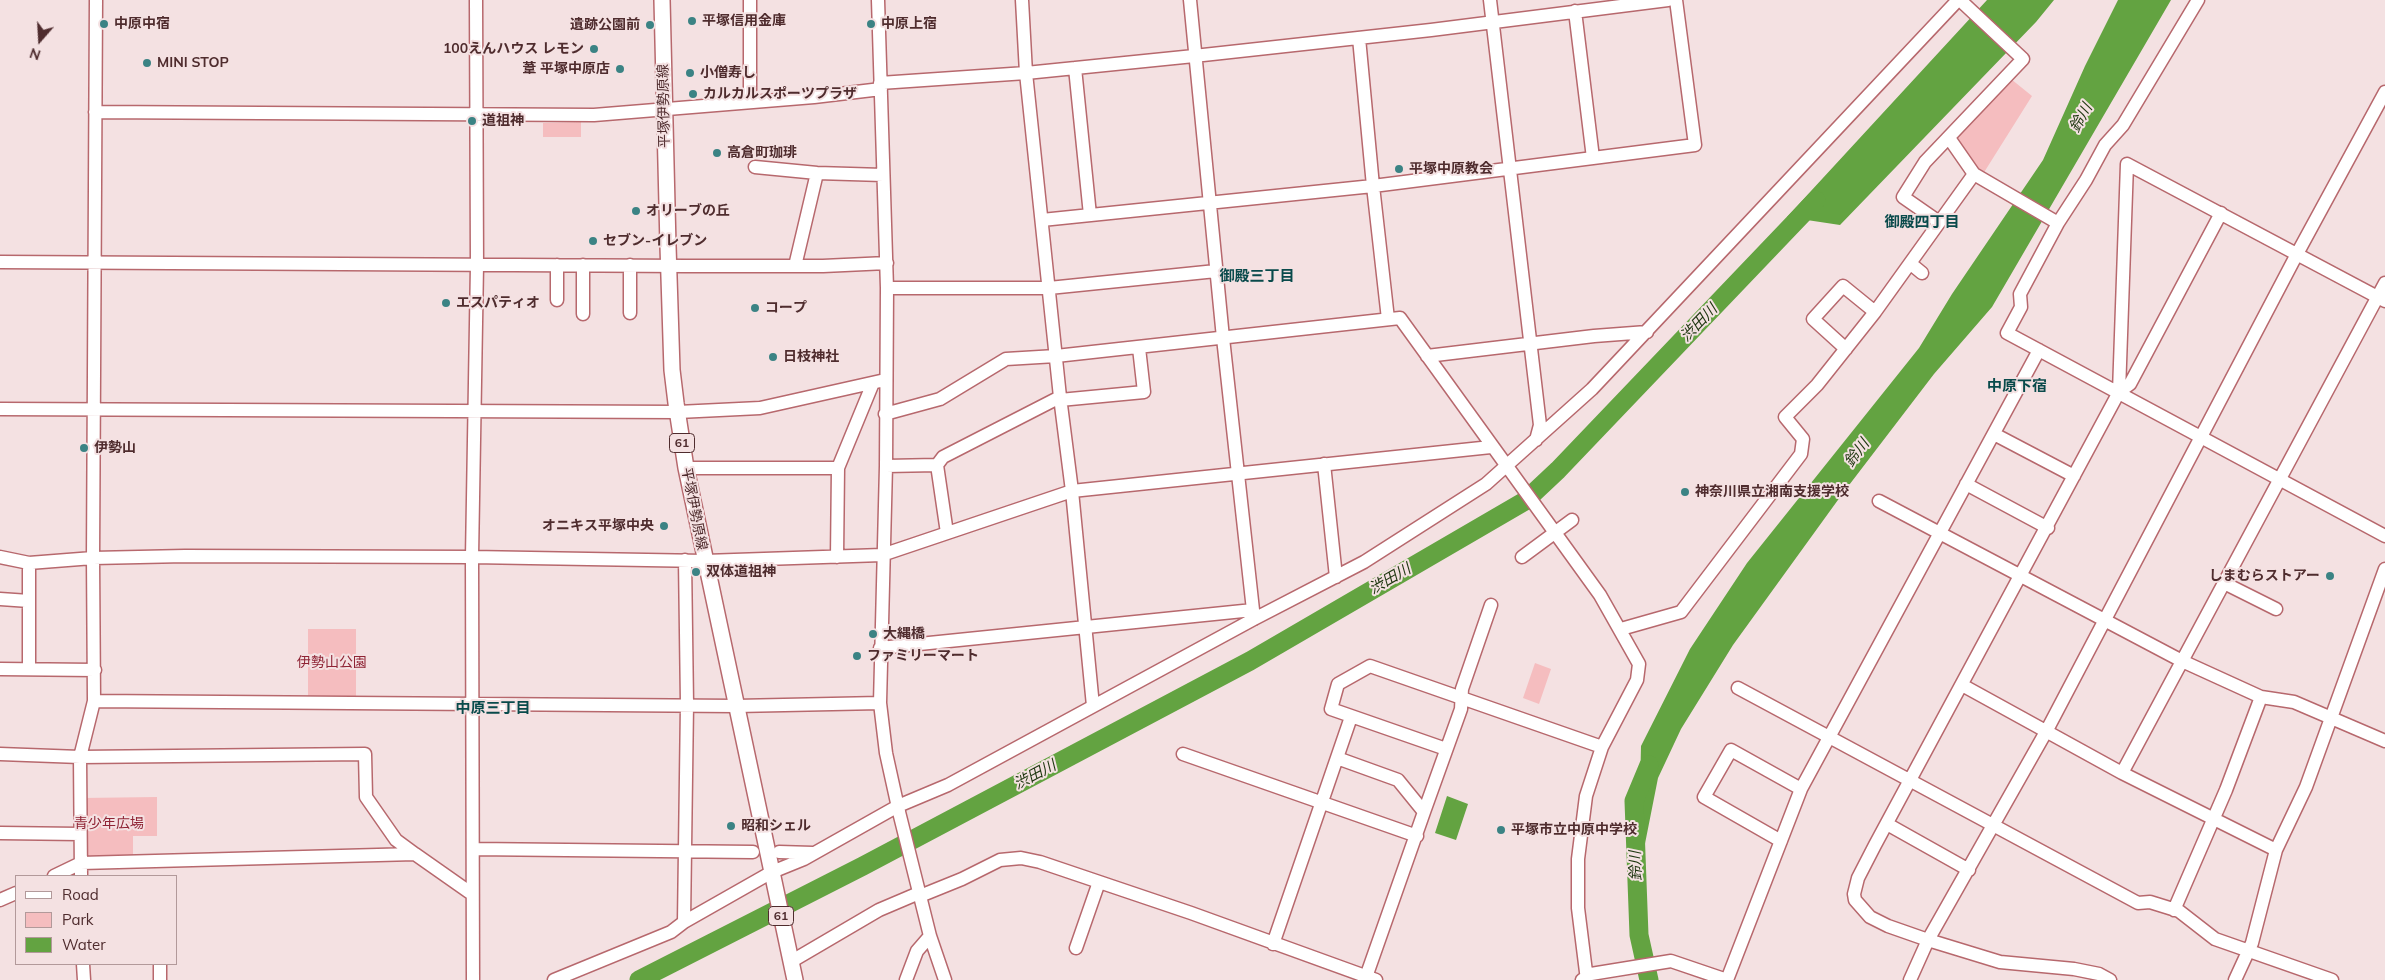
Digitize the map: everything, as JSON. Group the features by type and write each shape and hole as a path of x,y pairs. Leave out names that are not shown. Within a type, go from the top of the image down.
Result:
{"main road":[{"name":"平塚伊勢原線","path":"662,0 672,370 686,468 795,980"}],"street":[{"path":"81,870 80,757 94,702 95,670 93,558 96,0"},
{"path":"473,980 472,557 473,410 477,265 476,0"},
{"path":"750,0 750,102"},
{"path":"878,0 887,288 879,382 885,414 886,466 882,555 880,703 886,753 899,809 930,936 945,980"},
{"path":"1022,0 1026,73 1060,398 1072,491 1093,706"},
{"path":"1190,0 1216,272 1253,614"},
{"path":"1490,0 1540,425 1536,440"},
{"path":"95,112 594,115 750,102 881,86 1194,56 1668,0"},
{"path":"1042,220 1373,186 1695,145 1676,0"},
{"path":"554,980 671,932 684,922 772,875 948,785 1093,706 1253,614 1336,578 1486,484 1592,389 1959,0 2024,59 1924,162 1903,197 1940,222"},
{"path":"2198,0 2123,125 2105,145 2086,180 2058,223 2020,294 2022,307 2008,333 2385,536"},
{"path":"1575,11 1593,158"},
{"path":"1359,38 1388,319"},
{"path":"1075,68 1090,215"},
{"path":"1910,980 1928,940 2046,730 2297,254 2385,92"},
{"path":"1949,138 1974,174 2058,223"},
{"path":"2119,392 2127,164 2381,299"},
{"path":"755,167 817,173 883,175"},
{"path":"795,266 817,173"},
{"path":"1621,629 1681,612 1801,454 1803,439 1784,417 1817,385 1875,312 1974,174"},
{"path":"2110,980 2098,974 2074,969 2000,962 1928,940 1888,926 1870,917 1855,900 1854,894 1858,878 2119,392 2130,384 2221,213"},
{"path":"0,262 795,266 886,262"},
{"path":"1911,264 1922,273"},
{"path":"556,265 557,300"},
{"path":"582,314 583,265"},
{"path":"630,265 630,313"},
{"path":"887,288 1049,288 1216,272"},
{"path":"2122,772 2280,479 2381,299 2385,283"},
{"path":"1846,349 1813,319 1843,286 1875,312"},
{"path":"885,414 940,399 1006,359 1139,348 1400,318 1491,447 1554,531 1621,629 1639,664 1637,680 1602,747 1586,796 1578,859 1578,908 1587,978 1670,961 1727,980 1801,789 2039,350"},
{"path":"1427,356 1531,343 1647,332"},
{"path":"947,533 937,465 943,457 1060,398 1144,392 1139,348"},
{"path":"0,409 678,412 760,408 879,382"},
{"path":"837,557 838,468 879,382"},
{"path":"1994,434 2074,476"},
{"path":"0,557 29,563 93,558 472,557 705,561 882,555 1072,491 1491,447"},
{"path":"1324,464 1336,578"},
{"path":"886,466 937,465"},
{"path":"686,468 838,468"},
{"path":"1966,484 2047,528"},
{"path":"1879,501 2182,662 2261,697 2294,702 2385,741"},
{"path":"1522,558 1554,531 1572,520"},
{"path":"684,922 687,704 685,560"},
{"path":"29,563 29,669"},
{"path":"2235,980 2249,950 2276,850 2306,787 2385,570"},
{"path":"2224,583 2276,609"},
{"path":"0,599 29,601"},
{"path":"790,958 879,910 919,893 962,879 1000,860 1020,858 1040,862 1099,882 1371,978 1424,812 1461,709 1462,689 1491,604"},
{"path":"880,648 1253,614"},
{"path":"1446,749 1331,709 1338,684 1370,666 1602,747"},
{"path":"0,669 95,670"},
{"path":"1962,685 2213,820 2276,850"},
{"path":"1738,688 2138,902 2150,902 2179,911 2215,939 2332,980"},
{"path":"2174,910 2213,820 2261,697"},
{"path":"94,702 687,704 736,706 880,703"},
{"path":"1273,944 1351,716"},
{"path":"1781,841 1704,797 1731,750 1801,789"},
{"path":"0,754 80,757 365,754 366,797 396,840 472,894"},
{"path":"1183,754 1417,836"},
{"path":"1337,758 1398,780 1424,812"},
{"path":"1887,824 1969,870"},
{"path":"0,833 80,834"},
{"path":"473,849 753,852"},
{"path":"779,852 816,853"},
{"path":"58,875 81,870 415,854"},
{"path":"1076,948 1099,882"},
{"path":"0,900 15,893"},
{"path":"906,980 917,951 930,936"},
{"path":"83,965 84,980"},
{"path":"160,965 160,980"}],"green space":[{"path":"2011,79 2032,96 1983,174 1971,164 1955,137"},
{"path":"581,122 581,137 543,137 543,123"},
{"name":"伊勢山公園","path":"308,629 356,629 356,699 312,699 308,696"},
{"path":"1535,663 1551,669 1539,704 1523,698"},
{"name":"青少年広場","path":"157,797 157,836 133,836 133,858 86,858 82,798"}],"water":[{"path":"1987,0 2054,0 2036,22 1840,225 1787,217"},
{"path":"2118,0 2171,0 1992,307 1934,374 1843,493 1733,645 1681,729 1658,778 1638,879 1641,746 1690,649 1747,563 1919,348 1952,294 2043,160 2085,66"},
{"path":"1447,796 1468,804 1456,840 1435,833"}],"waterway":[{"name":"渋田川","path":"639,980 863,866 1250,661 1525,501 1558,470 1816,200"},
{"name":"鈴川","path":"1649,765 1634,801 1639,935 1649,980"}],"place":[{"name":"平塚信用金庫","path":"692,21"},
{"name":"中原中宿","path":"104,24"},
{"name":"中原上宿","path":"871,24"},
{"name":"遺跡公園前","path":"650,25"},
{"name":"100えんハウス レモン","path":"594,49"},
{"name":"MINI STOP","path":"147,63"},
{"name":"葦 平塚中原店","path":"620,69"},
{"name":"小僧寿し","path":"690,73"},
{"name":"カルカルスポーツプラザ","path":"693,94"},
{"name":"道祖神","path":"472,121"},
{"name":"高倉町珈琲","path":"717,153"},
{"name":"平塚中原教会","path":"1399,169"},
{"name":"オリーブの丘","path":"636,211"},
{"name":"セブン-イレブン","path":"593,241"},
{"name":"エスパティオ","path":"446,303"},
{"name":"コープ","path":"755,308"},
{"name":"日枝神社","path":"773,357"},
{"name":"伊勢山","path":"84,448"},
{"name":"神奈川県立湘南支援学校","path":"1685,492"},
{"name":"オニキス平塚中央","path":"664,526"},
{"name":"双体道祖神","path":"696,572"},
{"name":"しまむらストアー","path":"2330,576"},
{"name":"大縄橋","path":"873,634"},
{"name":"ファミリーマート","path":"857,656"},
{"name":"昭和シェル","path":"731,826"},
{"name":"平塚市立中原中学校","path":"1501,830"}],"district":[{"name":"御殿四丁目","path":"1922,222"},
{"name":"御殿三丁目","path":"1257,276"},
{"name":"中原下宿","path":"2017,386"},
{"name":"中原三丁目","path":"493,708"}]}
